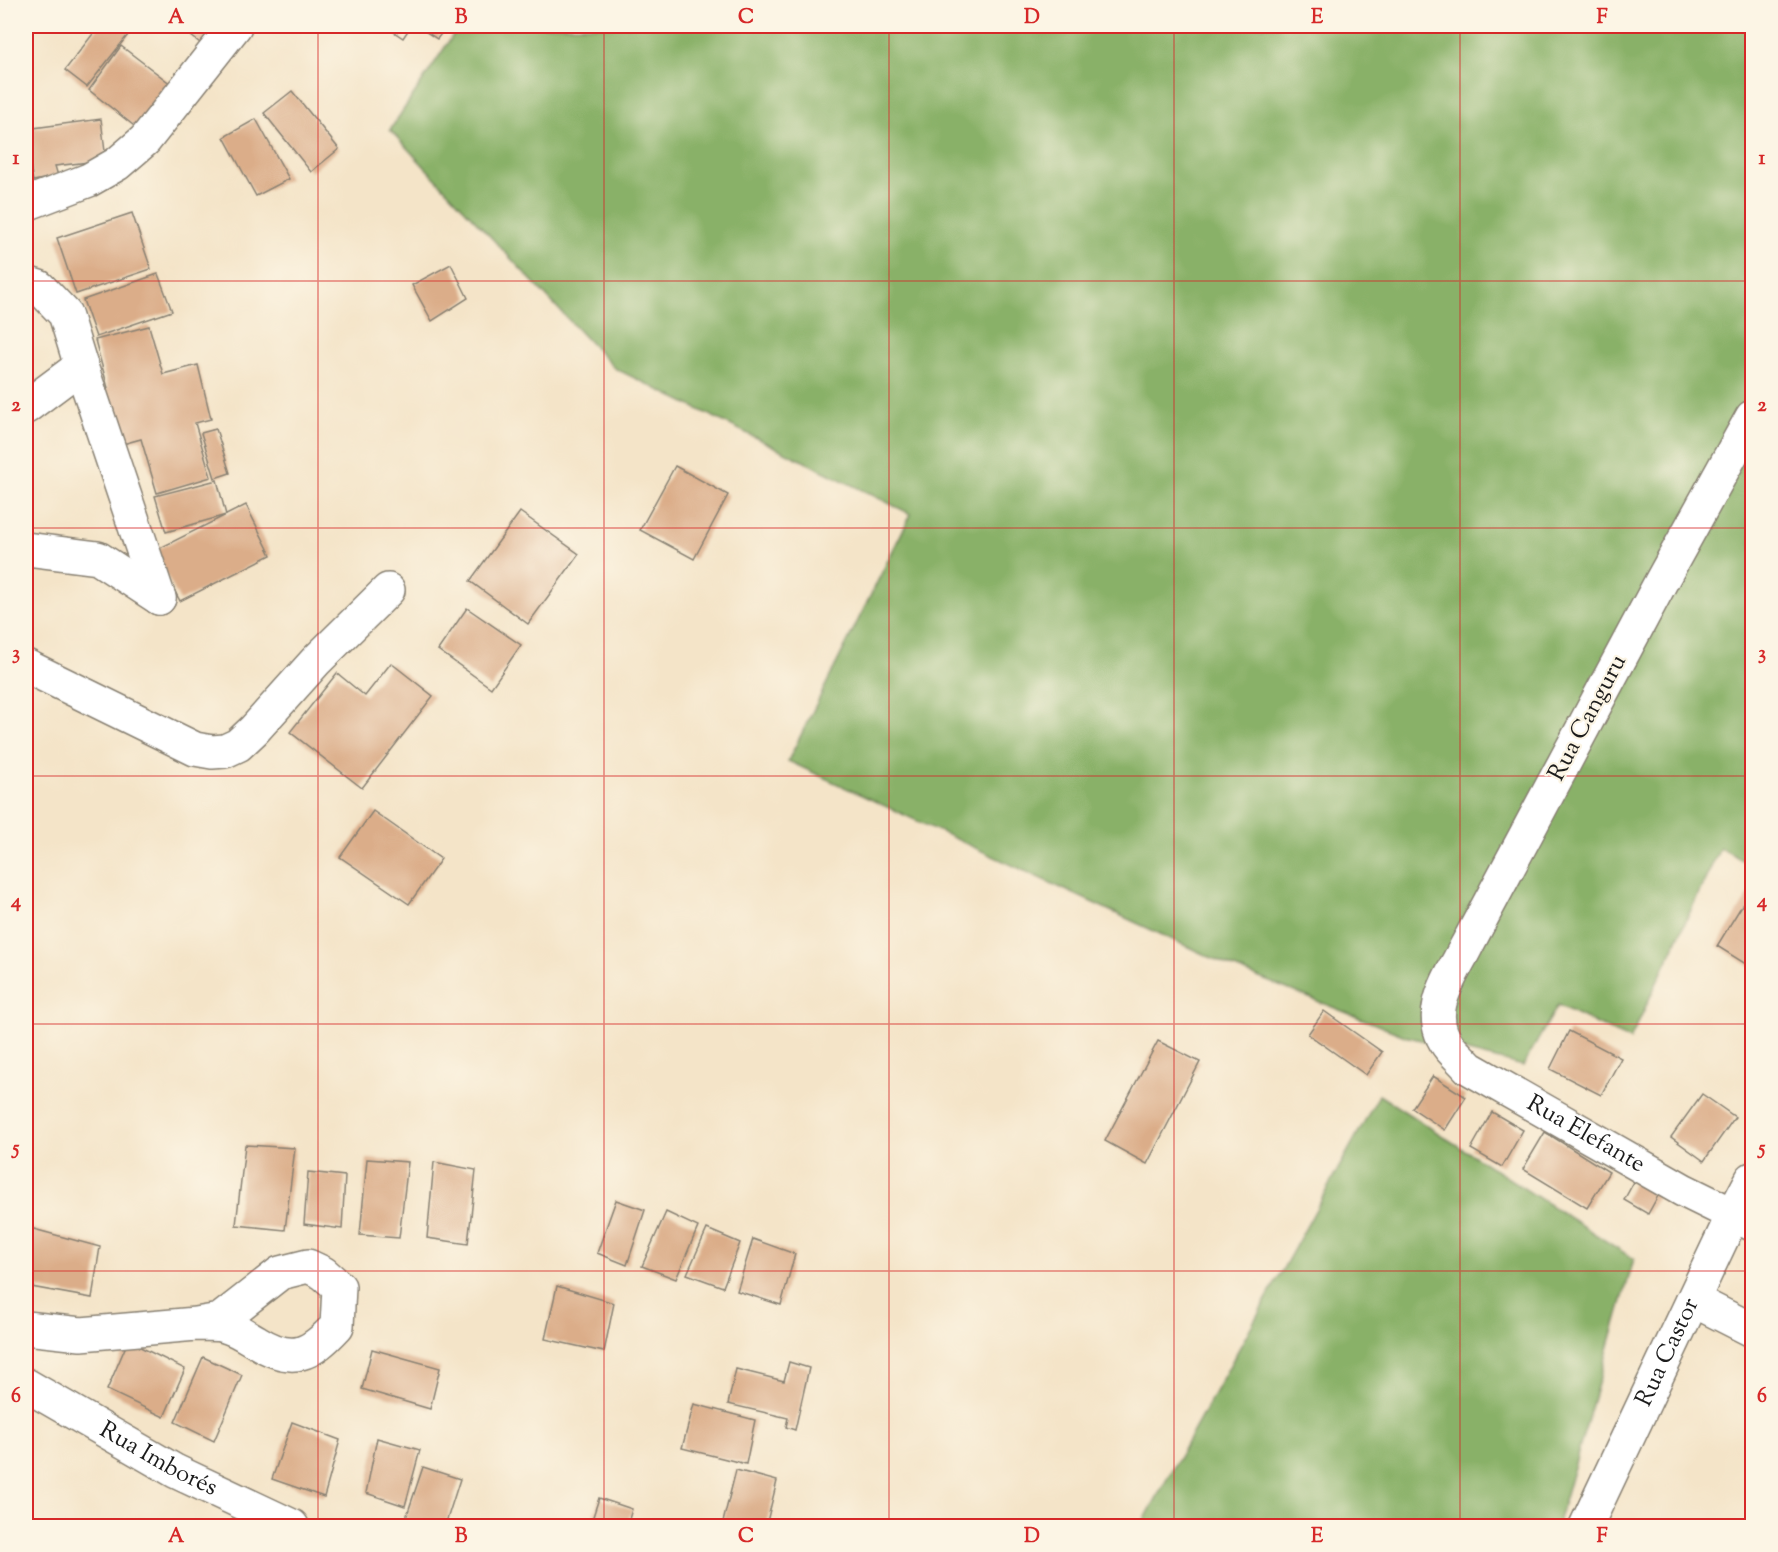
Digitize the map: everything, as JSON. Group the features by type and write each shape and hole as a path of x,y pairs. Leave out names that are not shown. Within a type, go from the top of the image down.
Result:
{"street":[{"path":"26,204 89,180 117,164 145,140 235,26"},
{"path":"26,283 39,287 65,314 159,598 98,558 26,549"},
{"path":"26,407 81,366"},
{"name":"Rua Canguru","path":"1438,1024 1438,1003 1467,945 1752,417"},
{"path":"26,666 195,749 212,752 225,751 238,745 254,730 316,661 388,590"},
{"name":"Rua Elefante","path":"1438,1024 1448,1046 1469,1068 1683,1190 1743,1220"},
{"name":"Rua Castor","path":"1586,1527 1693,1300 1743,1220 1752,1179"},
{"path":"1693,1300 1752,1330"},
{"path":"26,1328 81,1334 196,1324"},
{"name":"Rua Imborés","path":"26,1385 175,1471 292,1527"}],"green space":[{"path":"459,26 1752,26 1752,865 1720,848 1630,1040 1558,1005 1523,1066 1405,1036 1227,965 788,761 911,514 614,368 390,130"},
{"path":"1379,1095 1634,1259 1557,1526 1141,1526"}],"building":[{"path":"99,26 135,26 87,87 65,70"},
{"path":"178,26 227,26 208,49"},
{"path":"385,26 411,26 403,38"},
{"path":"417,26 447,26 437,39"},
{"path":"121,46 176,88 143,133 89,90"},
{"path":"292,91 339,149 311,172 264,113"},
{"path":"101,119 106,160 55,166 58,176 33,181 26,143 26,129"},
{"path":"256,119 289,179 256,196 224,137"},
{"path":"132,213 151,269 76,294 57,238"},
{"path":"451,264 468,298 432,321 412,285"},
{"path":"158,274 172,311 96,337 83,300"},
{"path":"149,326 163,374 198,365 211,419 195,423 211,477 157,493 141,439 119,445 105,389 108,388 95,340"},
{"path":"216,429 230,473 215,478 201,433"},
{"path":"675,466 728,495 694,559 640,530"},
{"path":"217,480 226,515 166,532 155,496"},
{"path":"246,505 271,555 180,601 154,551"},
{"path":"520,512 579,554 528,624 470,581"},
{"path":"467,608 521,645 491,688 438,650"},
{"path":"391,663 433,696 362,788 290,732 337,673 365,696"},
{"path":"373,811 441,859 409,904 340,857"},
{"path":"1752,889 1752,968 1717,946"},
{"path":"1324,1011 1382,1052 1366,1075 1308,1034"},
{"path":"1569,1031 1621,1058 1601,1095 1550,1069"},
{"path":"1158,1041 1200,1062 1147,1164 1105,1141"},
{"path":"1433,1076 1466,1097 1445,1130 1412,1108"},
{"path":"1702,1094 1735,1117 1704,1161 1671,1137"},
{"path":"1492,1112 1523,1130 1502,1167 1471,1149"},
{"path":"1545,1132 1609,1172 1587,1208 1523,1169"},
{"path":"245,1145 295,1148 285,1230 236,1225"},
{"path":"367,1159 408,1162 399,1238 360,1235"},
{"path":"434,1162 476,1170 468,1244 427,1238"},
{"path":"308,1172 345,1176 342,1229 304,1224"},
{"path":"1635,1180 1659,1194 1648,1214 1624,1200"},
{"path":"616,1200 645,1210 627,1265 597,1253"},
{"path":"666,1212 698,1227 676,1279 642,1266"},
{"path":"30,1228 100,1247 92,1298 26,1286 26,1254"},
{"path":"707,1229 740,1243 723,1287 687,1274"},
{"path":"753,1239 795,1254 781,1305 737,1291"},
{"path":"557,1286 614,1303 604,1352 545,1339"},
{"path":"128,1341 185,1369 164,1417 107,1390"},
{"path":"372,1349 440,1368 430,1409 362,1389"},
{"path":"203,1357 242,1375 214,1441 175,1422"},
{"path":"789,1362 809,1368 795,1430 786,1427 788,1418 728,1404 736,1369 784,1381"},
{"path":"694,1404 755,1420 746,1464 682,1448"},
{"path":"292,1422 340,1440 324,1497 272,1479"},
{"path":"377,1438 420,1450 405,1506 366,1493"},
{"path":"423,1467 460,1479 445,1526 421,1526 405,1521"},
{"path":"736,1470 777,1481 766,1526 722,1526"},
{"path":"599,1498 632,1509 627,1526 590,1526"}]}
